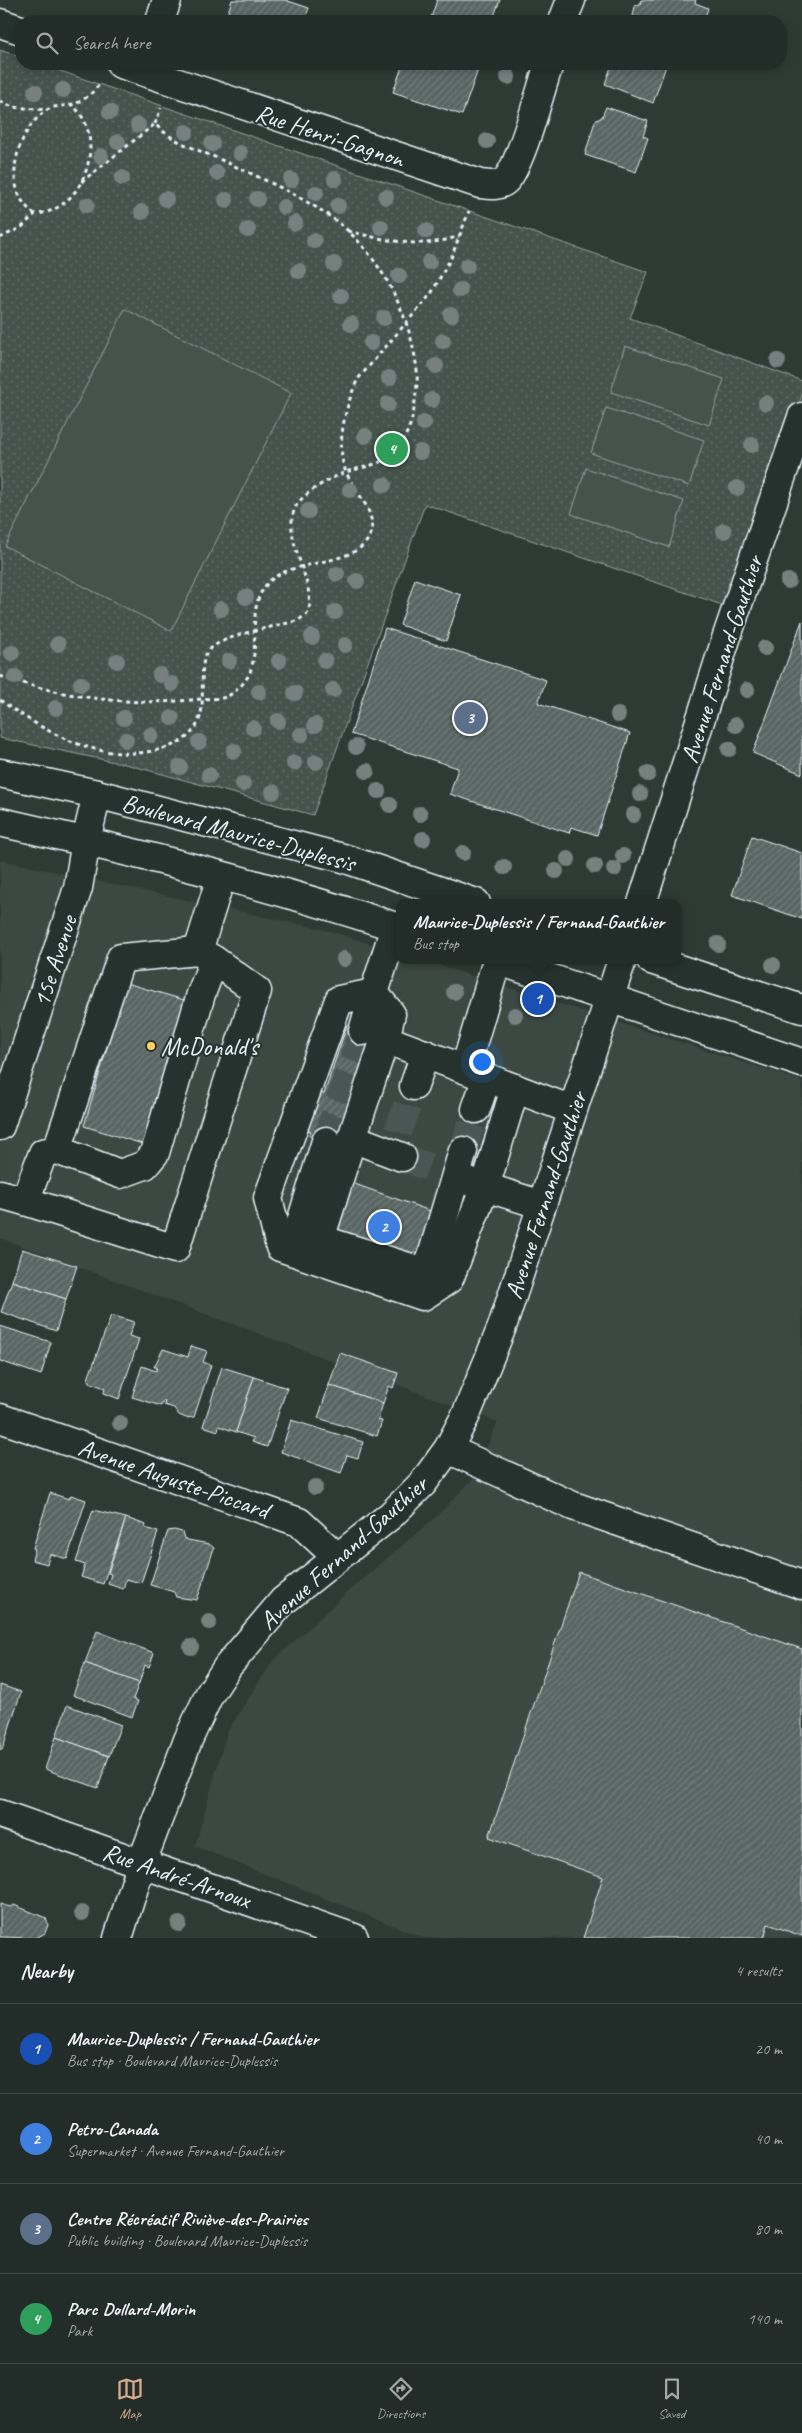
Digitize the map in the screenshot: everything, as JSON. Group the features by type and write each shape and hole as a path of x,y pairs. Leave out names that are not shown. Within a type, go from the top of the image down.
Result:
{"street":[{"path":"162,15 167,0"},
{"path":"565,15 570,0"},
{"path":"0,23 15,28"},
{"name":"Rue Henri-Gagnon","path":"128,70 480,184 494,186 505,182 516,166 547,70"},
{"name":"Avenue Fernand-Gauthier","path":"643,899 726,638 802,417"},
{"name":"Boulevard Maurice-Duplessis","path":"0,774 97,794 343,858 464,899"},
{"name":"15e Avenue","path":"1,1118 78,888 97,794"},
{"name":"Boulevard Maurice-Duplessis","path":"0,822 86,841 332,906 396,927"},
{"path":"57,1150 121,958 206,956 257,991 175,1249 12,1198 43,1153 57,1150 120,1174 145,1166 155,1153 201,994 206,956 221,877"},
{"path":"374,993 396,930"},
{"path":"476,1108 476,1073 495,964"},
{"path":"508,964 802,1063"},
{"name":"Avenue Fernand-Gauthier","path":"118,1938 142,1862 188,1740 209,1696 228,1666 283,1601 391,1515 423,1483 448,1449 466,1416 486,1371 621,964"},
{"path":"664,964 802,1010"},
{"path":"374,993 391,1014 374,1035 339,1140 320,1239 427,1273 453,1166 485,1187 542,1205"},
{"path":"374,993 339,1000 268,1198 280,1247 423,1296 449,1279 485,1187 515,1088"},
{"path":"374,1035 572,1110"},
{"path":"414,1086 425,1054"},
{"path":"339,1140 396,1147"},
{"name":"Avenue Auguste-Piccard","path":"0,1418 299,1522 337,1557"},
{"path":"448,1449 573,1506 802,1586"},
{"name":"Rue André-Arnoux","path":"0,1814 142,1862 354,1938"}],"path":[{"path":"0,101 13,107 48,110 72,105 128,70"},
{"path":"72,105 84,119 90,145 87,170 80,183"},
{"path":"0,700 24,717 68,740 102,751 122,754 158,750 185,740 194,731 200,717 203,699 204,663 208,651 219,642 299,620 309,612 307,587 291,529 292,515 297,504 305,495 346,472 384,460 400,446 414,415 418,372 406,322 375,263 346,231 328,215 267,182 183,145 155,124 80,183 60,204 43,213 34,214 26,209 15,193 14,162 26,134 48,110"},
{"path":"0,676 36,688 120,702 170,703 226,698 236,691 250,672 256,631 254,613 261,590 273,578 302,566 349,555 368,540 372,531 370,513 346,472 342,446 344,419 351,393 358,379 431,294 451,258 480,184"},
{"path":"0,238 22,227 34,214"},
{"path":"346,231 399,243 443,242 459,236"}],"shaded area":[{"path":"0,50 15,55 15,70 58,70 648,272 630,318 802,381 802,395 731,608 425,504 313,815 129,765 0,738"},
{"path":"125,309 291,393 171,631 5,546"},
{"path":"625,346 724,379 709,425 611,392"},
{"path":"606,408 704,440 689,486 591,453"},
{"path":"586,468 684,501 669,547 571,514"},
{"path":"0,860 330,931 396,952 396,964 435,964 802,1081 802,1938 424,1938 195,1846 227,1732 272,1662 352,1588 437,1516 472,1480 498,1422 0,1238"}],"building":[{"path":"232,0 285,0 309,8 306,15 227,15"},
{"path":"437,0 500,0 494,15 432,15"},
{"path":"641,0 696,0 695,3 708,8 706,15 633,15 635,6 640,4"},
{"path":"401,70 478,70 462,115 393,92"},
{"path":"610,70 665,70 653,103 605,84"},
{"path":"606,107 648,121 643,136 648,138 636,172 585,155 595,121 602,117"},
{"path":"415,579 461,595 446,641 400,625"},
{"path":"802,621 802,774 753,753"},
{"path":"385,628 546,680 538,703 630,733 597,835 571,827 569,833 450,794 458,768 351,734"},
{"path":"752,836 802,853 802,919 732,895"},
{"path":"126,983 191,1002 149,1146 84,1126"},
{"path":"347,1025 376,1035 338,1145 309,1135 311,1131 299,1128 312,1090 324,1094"},
{"path":"349,1182 436,1213 417,1267 331,1236"},
{"path":"22,1249 77,1266 66,1299 12,1281"},
{"path":"12,1281 66,1299 56,1331 1,1312"},
{"path":"111,1315 134,1322 129,1336 139,1339 119,1399 104,1393 105,1388 91,1383 88,1379"},
{"path":"0,1326 51,1342 41,1375 0,1361"},
{"path":"191,1346 207,1351 203,1362 211,1365 194,1417 186,1418 179,1415 174,1408 164,1405 165,1401 163,1401 161,1406 132,1397 142,1366 156,1371 157,1367 154,1367 163,1349 188,1357"},
{"path":"340,1353 398,1373 393,1388 389,1386 383,1403 329,1385"},
{"path":"222,1367 254,1377 236,1432 219,1426 218,1431 203,1426"},
{"path":"254,1377 287,1388 267,1447 252,1442 254,1438 236,1432"},
{"path":"329,1385 383,1403 378,1420 382,1421 377,1436 318,1418"},
{"path":"291,1420 363,1442 358,1458 347,1455 341,1473 281,1452"},
{"path":"50,1493 69,1499 71,1495 86,1500 67,1559 50,1554 47,1564 32,1560 35,1549 33,1548"},
{"path":"93,1510 126,1518 103,1584 81,1577 85,1565 76,1562"},
{"path":"126,1518 146,1525 145,1528 158,1532 141,1583 126,1579 123,1589 108,1584 111,1574 108,1573"},
{"path":"168,1531 182,1532 184,1538 188,1540 209,1544 214,1548 197,1600 176,1597 174,1592 150,1585"},
{"path":"579,1572 802,1649 802,1936 768,1924 764,1938 583,1938 603,1877 489,1837"},
{"path":"97,1631 154,1653 149,1667 145,1665 139,1683 85,1663"},
{"path":"85,1663 139,1683 133,1699 138,1701 132,1717 73,1695"},
{"path":"0,1685 21,1692 2,1750 0,1749"},
{"path":"67,1705 121,1725 109,1756 56,1737"},
{"path":"56,1737 109,1756 98,1788 45,1769"},
{"path":"0,1904 10,1907 14,1905 46,1918 48,1925 45,1933 36,1938 0,1937"}],"tunnel":[{"path":"326,1141 363,1031"},
{"path":"398,1132 414,1086"},
{"path":"463,1151 476,1109"},
{"path":"402,1157 441,1172"}],"place":[{"name":"Parc Dollard-Morin","path":"392,449"},
{"name":"Centre Récréatif Riviève-des-Prairies","path":"470,718"},
{"name":"Maurice-Duplessis / Fernand-Gauthier","path":"538,999"},
{"name":"McDonald's","path":"151,1046"},
{"name":"Petro-Canada","path":"384,1227"}]}
